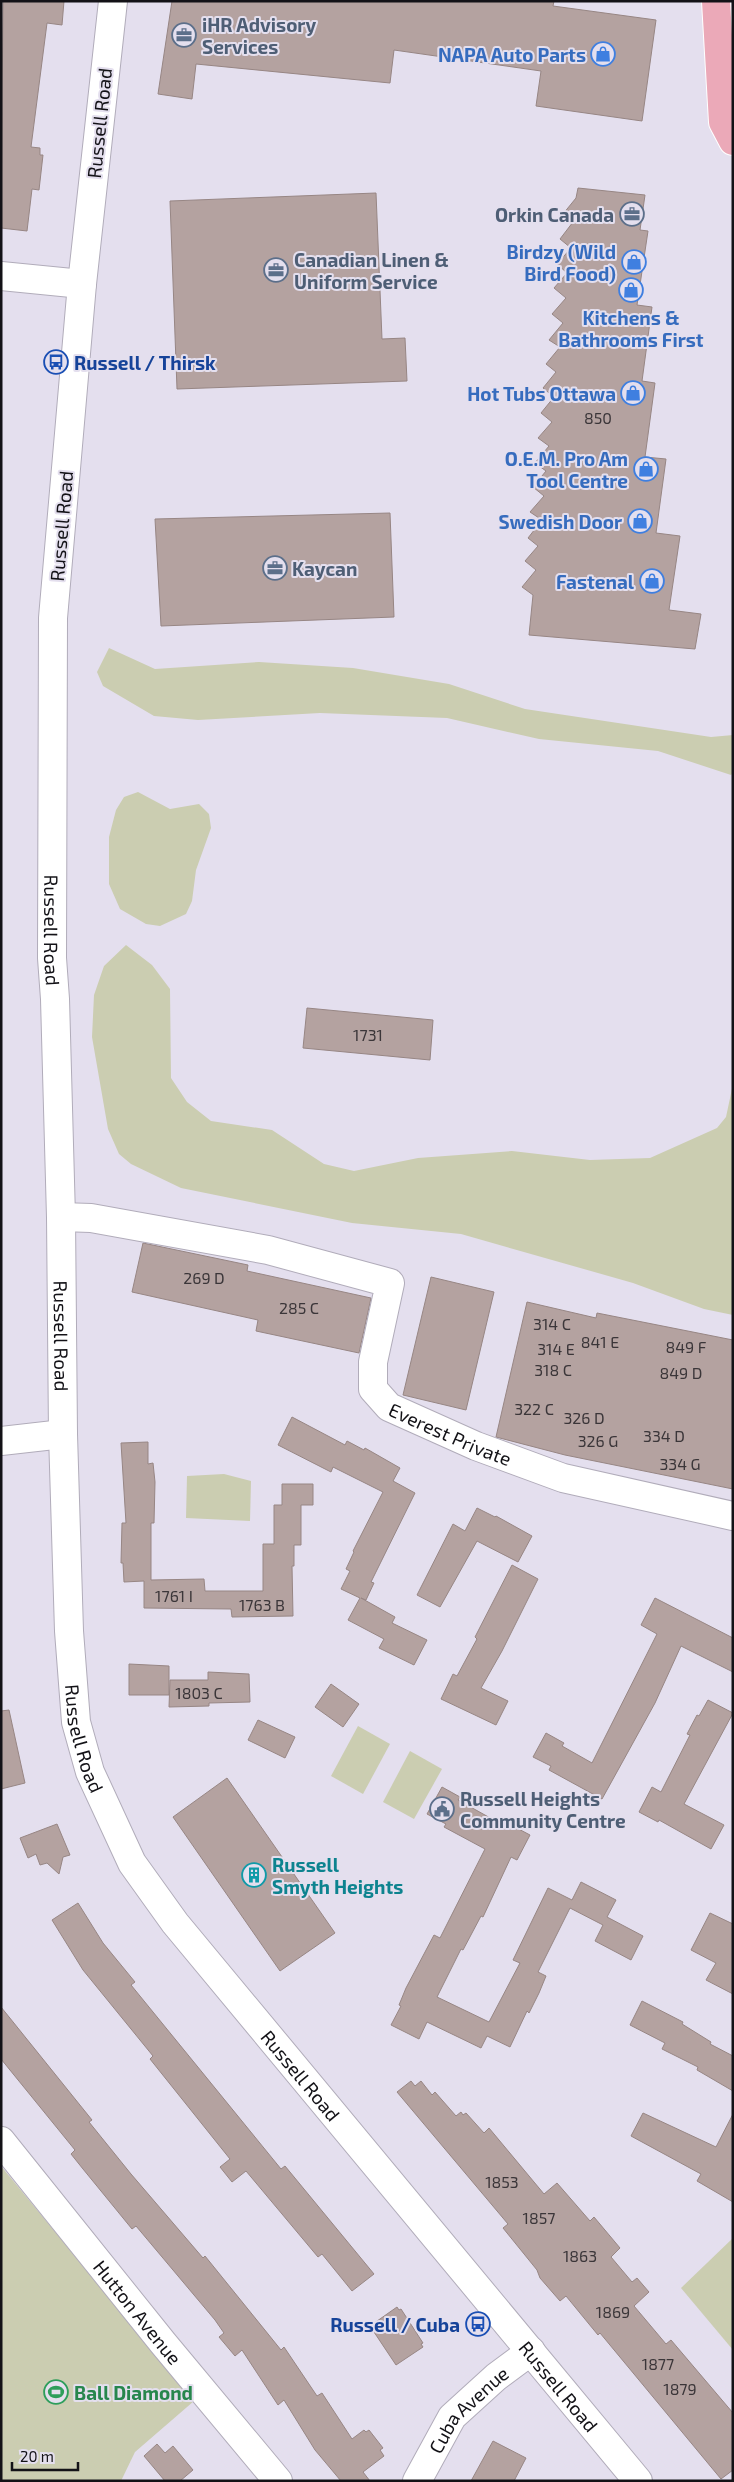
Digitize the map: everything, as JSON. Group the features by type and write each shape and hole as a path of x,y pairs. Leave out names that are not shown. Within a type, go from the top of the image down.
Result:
{"main road":[{"path":"716,1 723,122 733,142"}],"street":[{"name":"Russell Road","path":"113,1 82,284 53,618 52,958 55,999 61,1217 62,1434 69,1631 76,1722 90,1772 132,1863 175,1923 638,2481"},
{"path":"1,276 82,284"},
{"name":"Everest Private","path":"61,1217 91,1218 268,1250 390,1283 373,1362 373,1389 389,1407 476,1446 562,1478 733,1516"},
{"path":"1,1442 62,1434"},
{"name":"Hutton Avenue","path":"1,2141 163,2343 278,2481"},
{"name":"Cuba Avenue","path":"417,2481 452,2417 530,2351"}],"green space":[{"path":"109,648 155,669 259,662 353,668 449,684 525,709 711,737 733,735 733,773 731,775 658,751 539,739 447,718 320,713 198,720 154,716 103,686 97,672"},
{"path":"138,792 170,809 199,804 209,814 211,828 196,870 192,901 186,914 160,926 146,924 120,909 109,884 109,837 116,810 124,797"},
{"path":"126,945 152,965 170,989 171,1078 187,1102 211,1121 272,1130 324,1164 354,1171 418,1158 512,1151 590,1160 650,1158 717,1128 726,1117 733,1084 733,1315 704,1309 633,1283 461,1234 352,1223 181,1188 131,1164 119,1154 108,1129 92,1037 94,995 104,966"},
{"path":"224,1474 251,1481 250,1521 186,1518 187,1476"},
{"path":"358,1726 390,1744 363,1794 331,1776"},
{"path":"410,1751 442,1769 414,1819 383,1802"},
{"path":"1,2166 194,2401 135,2452 121,2481 1,2481"},
{"path":"733,2238 733,2350 681,2288"}],"building":[{"path":"3,1 64,1 62,25 47,23 31,147 40,148 40,155 43,155 39,190 32,189 27,231 1,228"},
{"path":"172,1 554,1 553,6 656,20 642,121 536,106 541,71 394,50 390,83 196,64 192,99 158,94"},
{"path":"578,188 645,195 640,230 648,231 637,305 652,307 642,381 655,383 645,457 666,459 656,533 680,536 669,610 701,614 695,649 529,635 533,595 522,587 536,570 525,561 538,546 528,538 542,520 530,512 544,496 533,487 546,471 535,463 549,446 538,438 552,422 541,413 554,397 543,388 556,372 546,364 560,347 549,340 563,323 552,314 566,298 554,288 567,273 557,264 571,248 560,239 573,222 563,214 576,198"},
{"name":"Canadian Linen & Uniform Service","path":"376,193 382,339 405,338 407,381 177,389 170,201"},
{"name":"Kaycan","path":"390,513 394,617 161,626 155,519"},
{"path":"307,1008 433,1020 430,1060 303,1048"},
{"path":"143,1243 248,1265 247,1271 371,1298 359,1353 256,1331 258,1320 132,1292"},
{"path":"431,1277 494,1292 466,1410 403,1395"},
{"path":"527,1302 596,1318 597,1313 733,1340 733,1489 565,1455 496,1437"},
{"path":"292,1417 345,1445 347,1441 364,1450 365,1448 400,1468 393,1481 415,1493 371,1582 374,1583 366,1600 361,1598 395,1617 392,1623 427,1640 414,1665 379,1648 384,1639 348,1620 360,1598 341,1589 350,1571 346,1569 353,1551 383,1492 333,1467 331,1472 278,1445"},
{"path":"148,1442 148,1464 153,1463 155,1482 154,1523 151,1523 151,1580 204,1579 205,1591 263,1591 263,1544 274,1544 274,1505 282,1505 282,1484 313,1484 313,1505 301,1505 301,1545 294,1545 294,1566 292,1566 293,1616 232,1617 231,1609 144,1608 144,1581 124,1582 123,1563 121,1563 122,1523 126,1523 121,1443"},
{"path":"477,1508 532,1536 518,1562 477,1541 440,1607 417,1595 453,1524 465,1531"},
{"path":"512,1565 538,1579 481,1688 508,1701 496,1725 441,1699 453,1674 457,1676 477,1639 475,1637"},
{"path":"655,1598 733,1638 733,1672 681,1646 655,1703 602,1799 549,1770 551,1766 533,1757 546,1733 564,1743 562,1746 592,1763 657,1634 641,1625"},
{"path":"129,1664 169,1666 169,1695 129,1695"},
{"path":"208,1672 249,1674 250,1702 209,1703 209,1706 169,1707 170,1680 208,1680"},
{"path":"331,1684 359,1704 343,1727 315,1707"},
{"path":"708,1700 733,1713 684,1804 724,1825 711,1849 659,1820 658,1822 639,1812 652,1787 661,1792 690,1735 687,1734"},
{"path":"9,1710 25,1783 1,1789 1,1711"},
{"path":"258,1720 295,1737 285,1758 248,1740"},
{"name":"Russell Smyth Heights","path":"227,1778 335,1933 280,1971 173,1817"},
{"path":"442,1787 460,1797 458,1800 510,1829 511,1825 530,1835 517,1860 511,1857 483,1917 481,1916 463,1950 461,1949 437,1997 489,2022 520,1963 513,1960 548,1888 572,1900 581,1882 616,1900 607,1917 643,1936 631,1960 595,1941 603,1925 570,1908 538,1972 546,1976 539,1993 529,2013 527,2011 510,2047 487,2036 481,2048 427,2022 419,2039 391,2025 401,2006 399,2005 406,1988 434,1935 440,1938 485,1849 444,1827 446,1824 427,1814"},
{"path":"57,1824 70,1855 63,1857 59,1874 47,1863 40,1865 36,1854 28,1858 20,1838"},
{"path":"78,1903 103,1943 135,1982 131,1985 281,2169 285,2166 374,2274 352,2291 322,2254 318,2257 246,2171 232,2182 220,2167 230,2159 150,2059 153,2056 83,1970 52,1920"},
{"path":"710,1913 733,1924 733,1994 706,1980 716,1963 691,1950"},
{"path":"642,2001 683,2022 682,2024 711,2042 710,2044 733,2056 733,2091 697,2070 698,2067 662,2049 665,2043 630,2025"},
{"path":"1,2007 92,2120 89,2122 131,2174 203,2258 205,2256 281,2350 284,2347 317,2396 322,2393 352,2439 364,2430 366,2432 369,2430 383,2448 380,2450 384,2456 363,2472 370,2481 341,2481 315,2450 284,2400 278,2405 242,2350 235,2356 219,2337 224,2333 215,2320 136,2226 132,2229 71,2154 75,2150 1,2059"},
{"path":"411,2081 415,2086 421,2081 432,2095 435,2092 456,2116 461,2112 463,2115 466,2113 484,2133 489,2128 544,2194 557,2183 590,2221 594,2217 620,2248 611,2257 632,2282 637,2278 649,2292 634,2306 666,2344 671,2340 733,2413 733,2470 721,2479 600,2333 598,2335 566,2296 560,2301 540,2278 537,2270 503,2228 508,2224 397,2092"},
{"path":"643,2113 716,2147 733,2114 733,2202 697,2181 701,2174 631,2136"},
{"path":"397,2307 399,2310 401,2309 423,2343 421,2344 423,2347 396,2365 370,2326"},
{"path":"493,2441 526,2458 514,2481 471,2481"},
{"path":"157,2444 165,2453 173,2446 193,2470 180,2481 165,2481 144,2456"}],"place":[{"name":"iHR Advisory Services","path":"184,35"},
{"name":"NAPA Auto Parts","path":"603,54"},
{"name":"Orkin Canada","path":"632,214"},
{"name":"Birdzy (Wild Bird Food)","path":"634,262"},
{"name":"Canadian Linen & Uniform Service","path":"276,270"},
{"name":"Kitchens & Bathrooms First","path":"631,290"},
{"name":"Russell / Thirsk","path":"56,362"},
{"name":"Hot Tubs Ottawa","path":"633,393"},
{"name":"O.E.M. Pro Am Tool Centre","path":"646,469"},
{"name":"Swedish Door","path":"640,521"},
{"name":"Kaycan","path":"275,568"},
{"name":"Fastenal","path":"652,581"},
{"name":"Russell Heights Community Centre","path":"442,1809"},
{"name":"Russell Smyth Heights","path":"254,1875"},
{"name":"Russell / Cuba","path":"478,2324"},
{"name":"Ball Diamond","path":"56,2392"}]}
